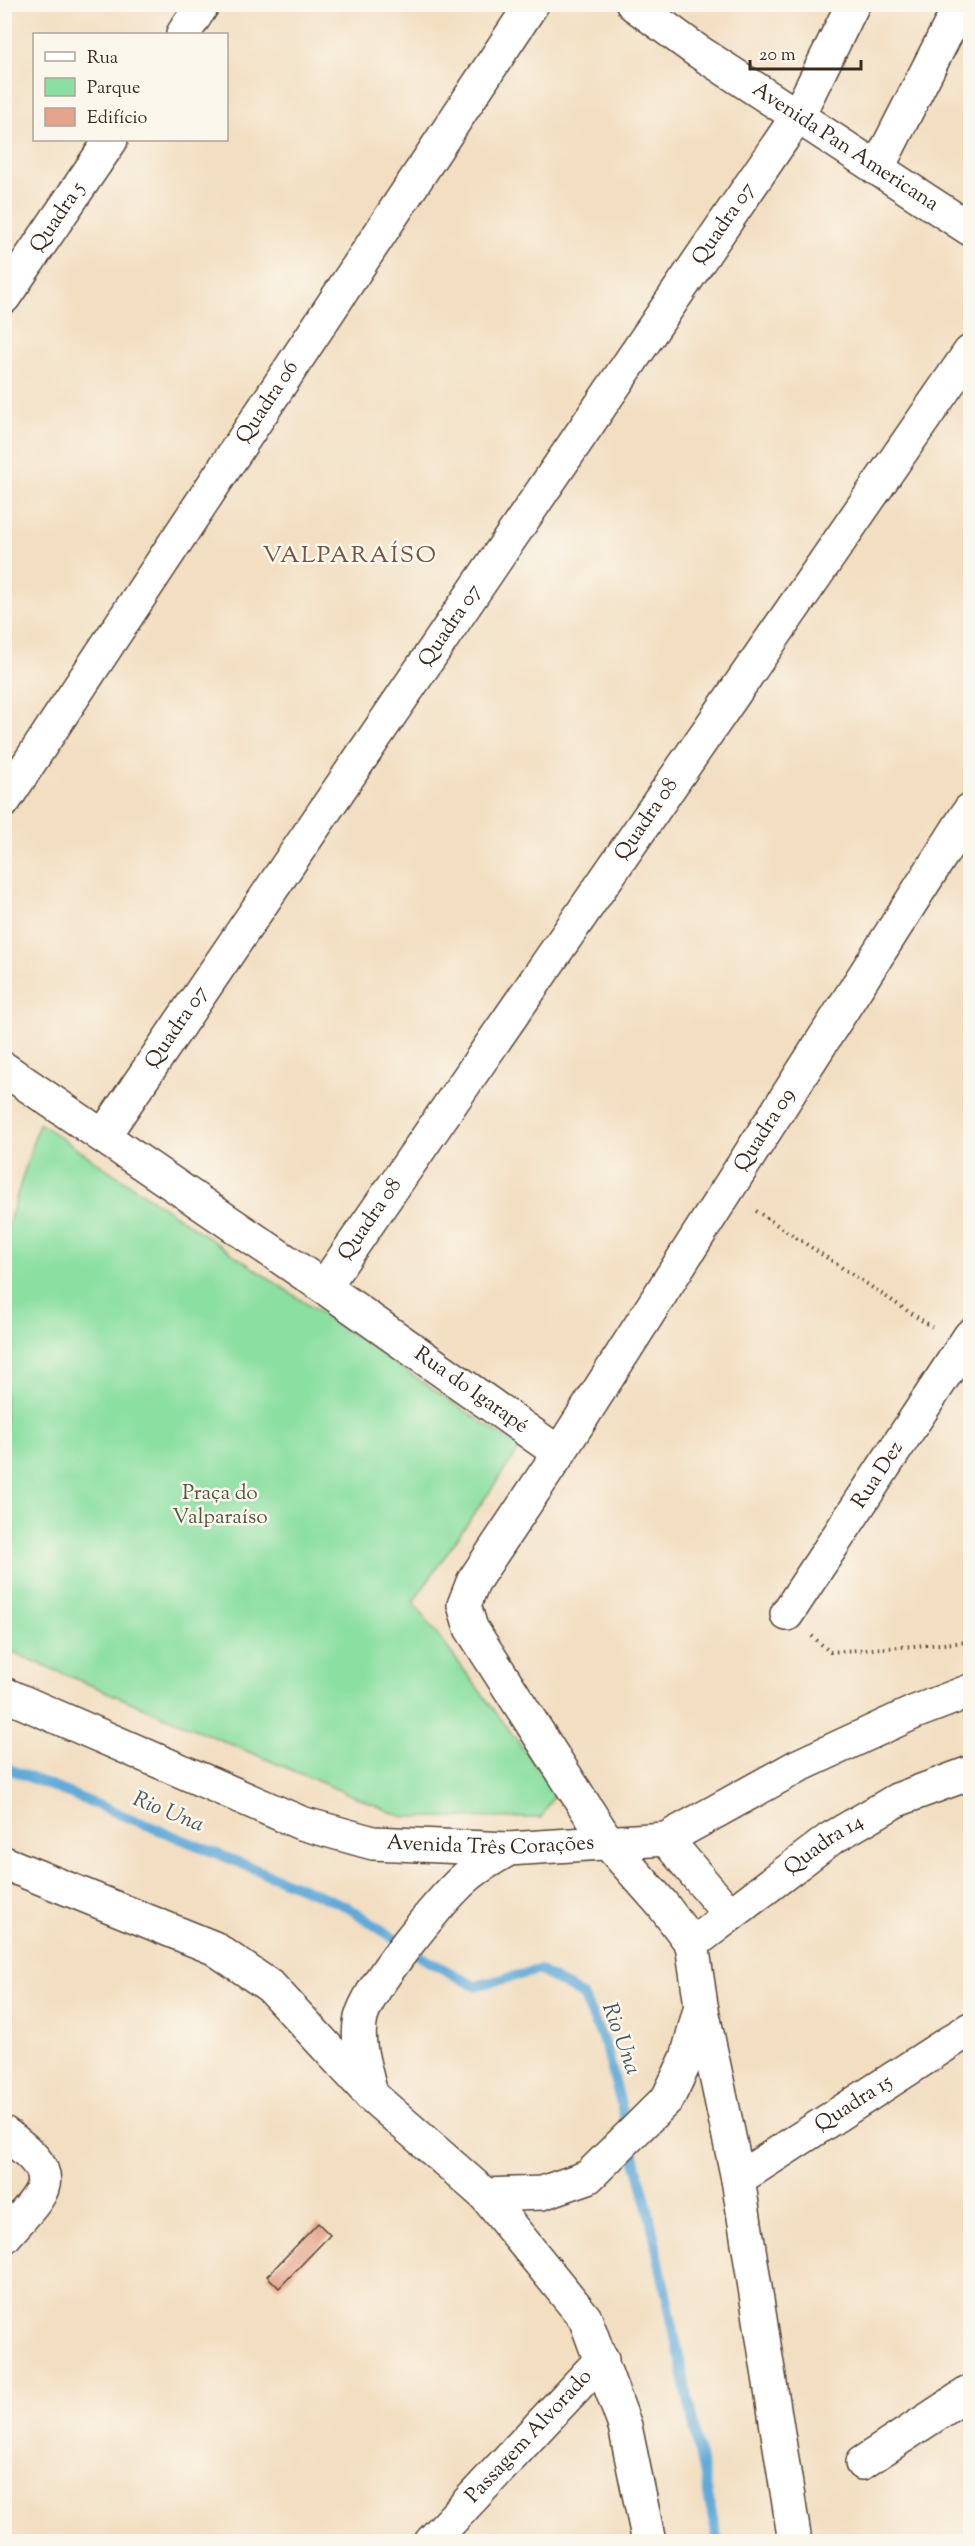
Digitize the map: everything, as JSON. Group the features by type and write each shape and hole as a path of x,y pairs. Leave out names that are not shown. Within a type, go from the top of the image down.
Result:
{"street":[{"path":"184,33 203,4"},
{"name":"Quadra 06","path":"4,801 532,4"},
{"name":"Avenida Pan Americana","path":"633,4 797,117 970,229"},
{"name":"Quadra 07","path":"104,1135 797,117 853,4"},
{"path":"877,169 962,4"},
{"name":"Quadra 5","path":"4,297 110,141"},
{"name":"Quadra 08","path":"324,1287 970,352"},
{"name":"Quadra 09","path":"560,1454 970,810"},
{"name":"Rua do Igarapé","path":"6,1069 324,1287 560,1454"},
{"name":"Rua Dez","path":"787,1614 967,1342"},
{"path":"560,1454 473,1582 464,1605 471,1628 609,1844 662,1904 692,1944 701,2005 738,2179 795,2541"},
{"name":"Avenida Três Corações","path":"4,1694 301,1823 373,1843 508,1849 666,1839 798,1766 915,1712 970,1691"},
{"name":"Quadra 14","path":"692,1944 830,1839 897,1800 970,1773"},
{"path":"666,1839 730,1915"},
{"path":"371,2095 358,2037 361,2016 369,1997 438,1905 467,1876 508,1849"},
{"path":"4,1863 214,1948 271,1987 371,2095 485,2195 585,2318 625,2426 649,2541"},
{"path":"485,2195 542,2193 588,2177 669,2098 687,2058 701,2005"},
{"name":"Quadra 15","path":"738,2179 970,2029"},
{"path":"4,2133 30,2151 43,2167 46,2177 43,2191 4,2237"},
{"name":"Passagem Alvorado","path":"431,2541 602,2359"},
{"path":"862,2463 970,2392"}],"path":[{"path":"4,1211 6,1069"},
{"path":"727,1191 967,1342"},
{"path":"787,1614 830,1652 970,1642"}],"green space":[{"name":"Praça do Valparaíso","path":"39,1123 520,1448 413,1602 556,1792 541,1818 403,1817 5,1649 5,1235"}],"building":[{"path":"318,2223 330,2235 279,2288 267,2276"}],"waterway":[{"name":"Rio Una","path":"4,1767 346,1906 423,1958 475,1986 539,1970 583,1996 606,2047 649,2213 718,2542"}],"district":[{"name":"VALPARAÍSO","path":"350,556"}]}
